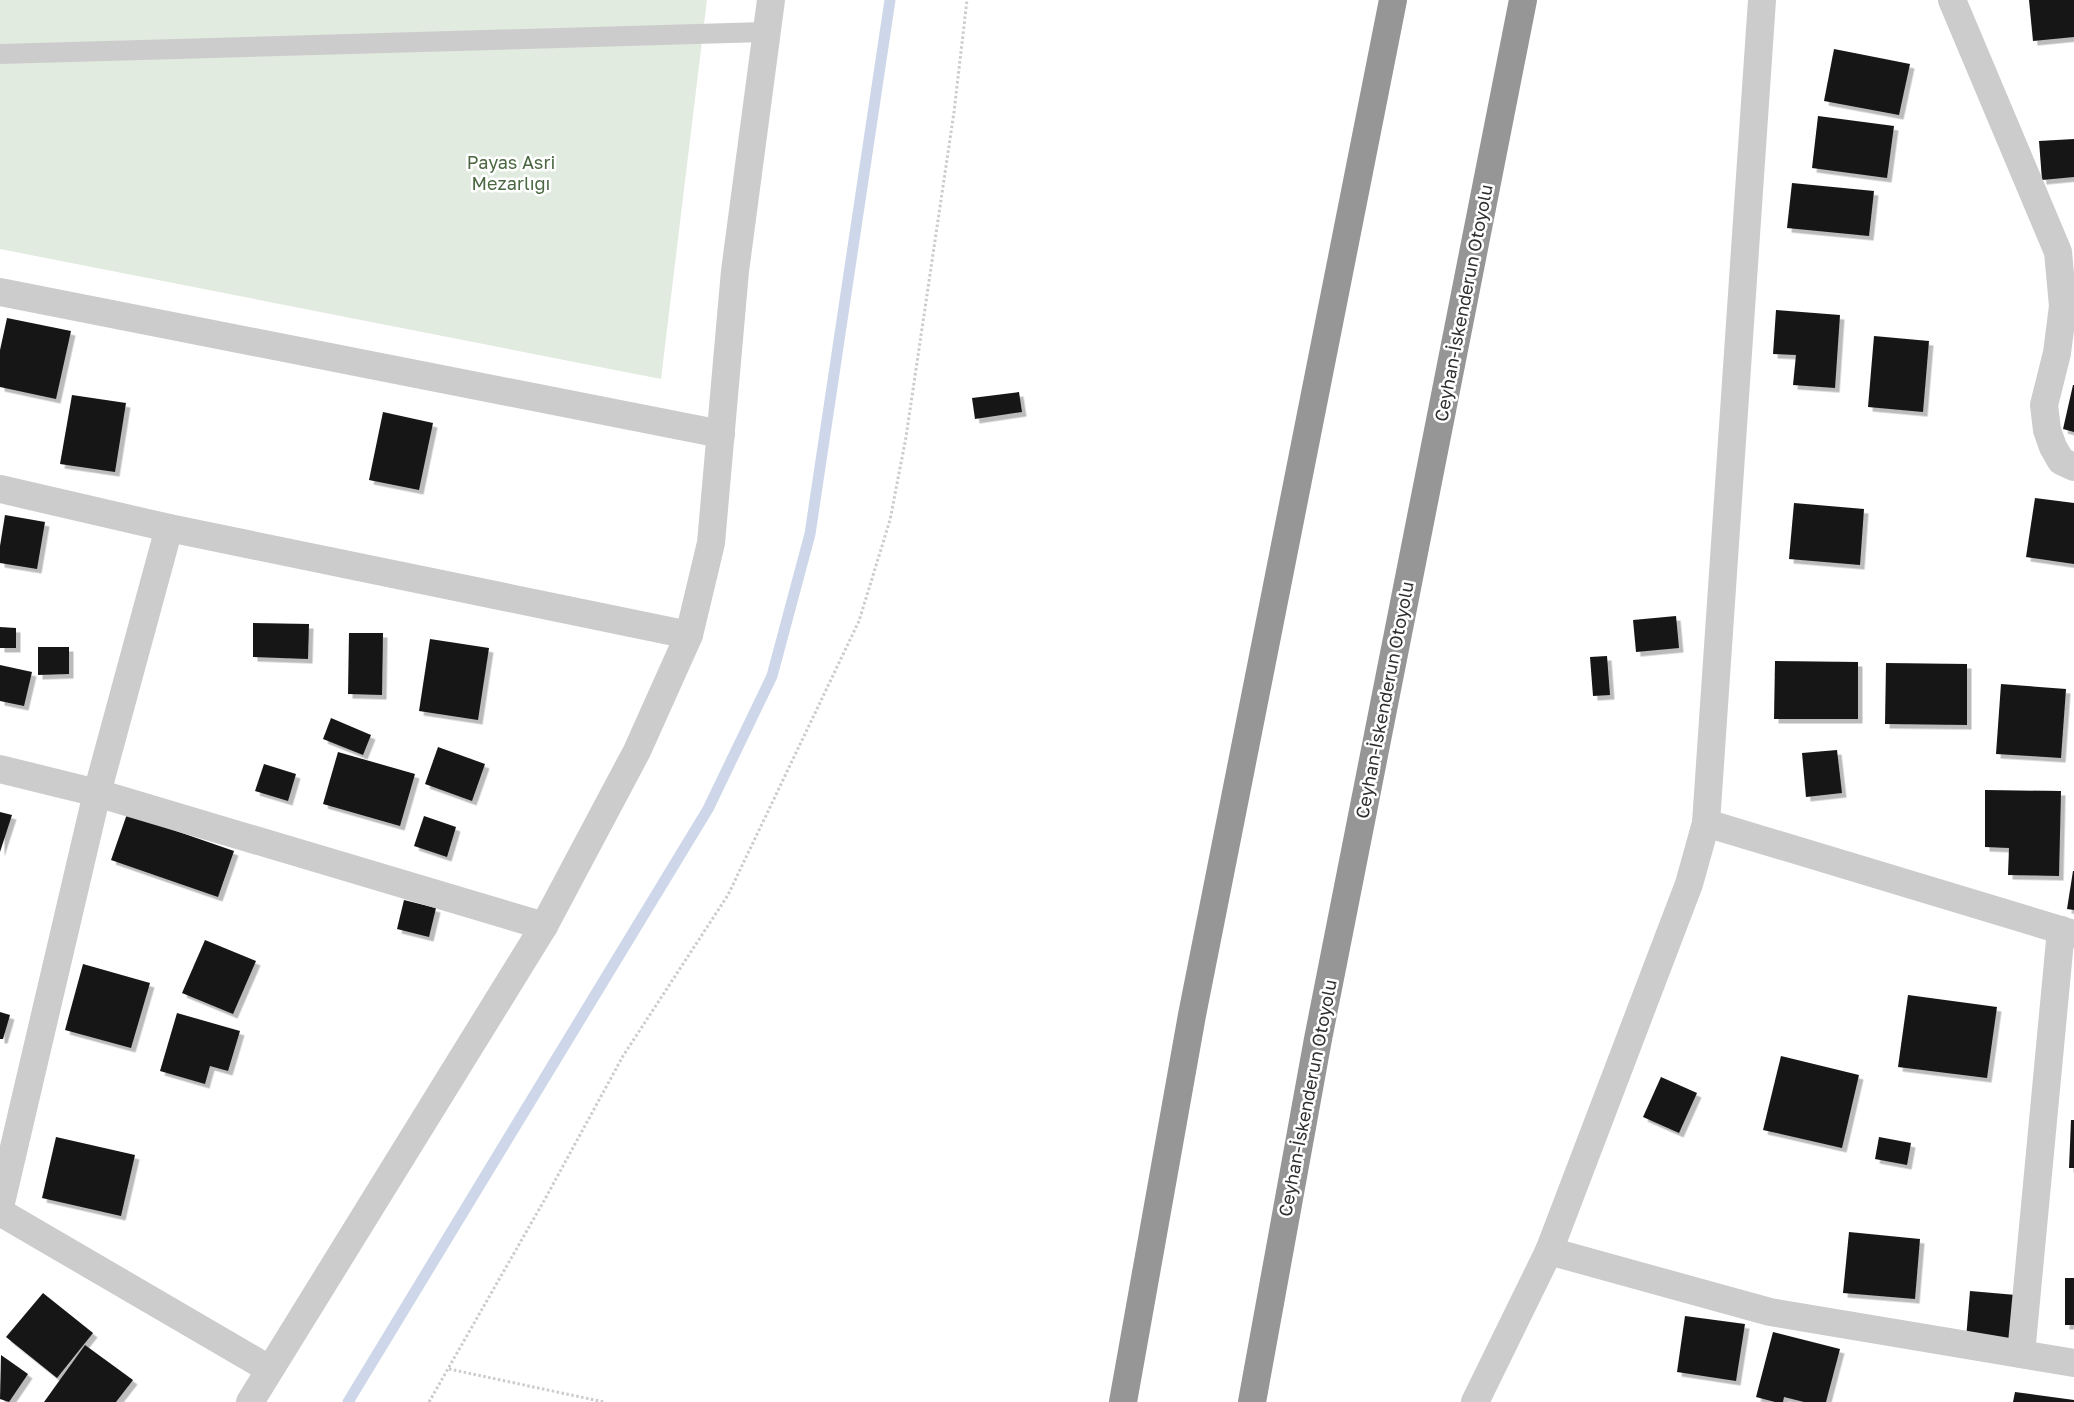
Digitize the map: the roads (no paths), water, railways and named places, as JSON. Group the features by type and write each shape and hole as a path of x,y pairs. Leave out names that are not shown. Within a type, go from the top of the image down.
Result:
{"highway":[{"path":"1123,1402 1192,1015 1393,0"},
{"name":"Ceyhan-İskenderun Otoyolu","path":"1252,1402 1318,1039 1523,0"}],"street":[{"path":"250,1402 544,926 638,751 689,635 711,543 735,271 771,0"},
{"path":"1475,1402 1549,1251 1689,884 1706,823 1762,0"},
{"path":"1952,0 2058,252 2063,306 2056,353 2044,405 2047,430 2053,446 2061,461 2074,467"},
{"path":"0,292 721,434"},
{"path":"0,489 169,528 689,635"},
{"path":"0,1207 97,793 169,528"},
{"path":"0,770 97,793 544,926"},
{"path":"1706,823 2067,932 2021,1354"},
{"path":"0,1212 269,1369"},
{"path":"1549,1251 1770,1312 2074,1363"}],"lane":[{"path":"0,54 768,32"}],"waterway":[{"path":"348,1402 708,809 772,676 810,534 890,0"}],"park label":[{"name":"Payas Asri Mezarlığı","path":"511,173"}]}
